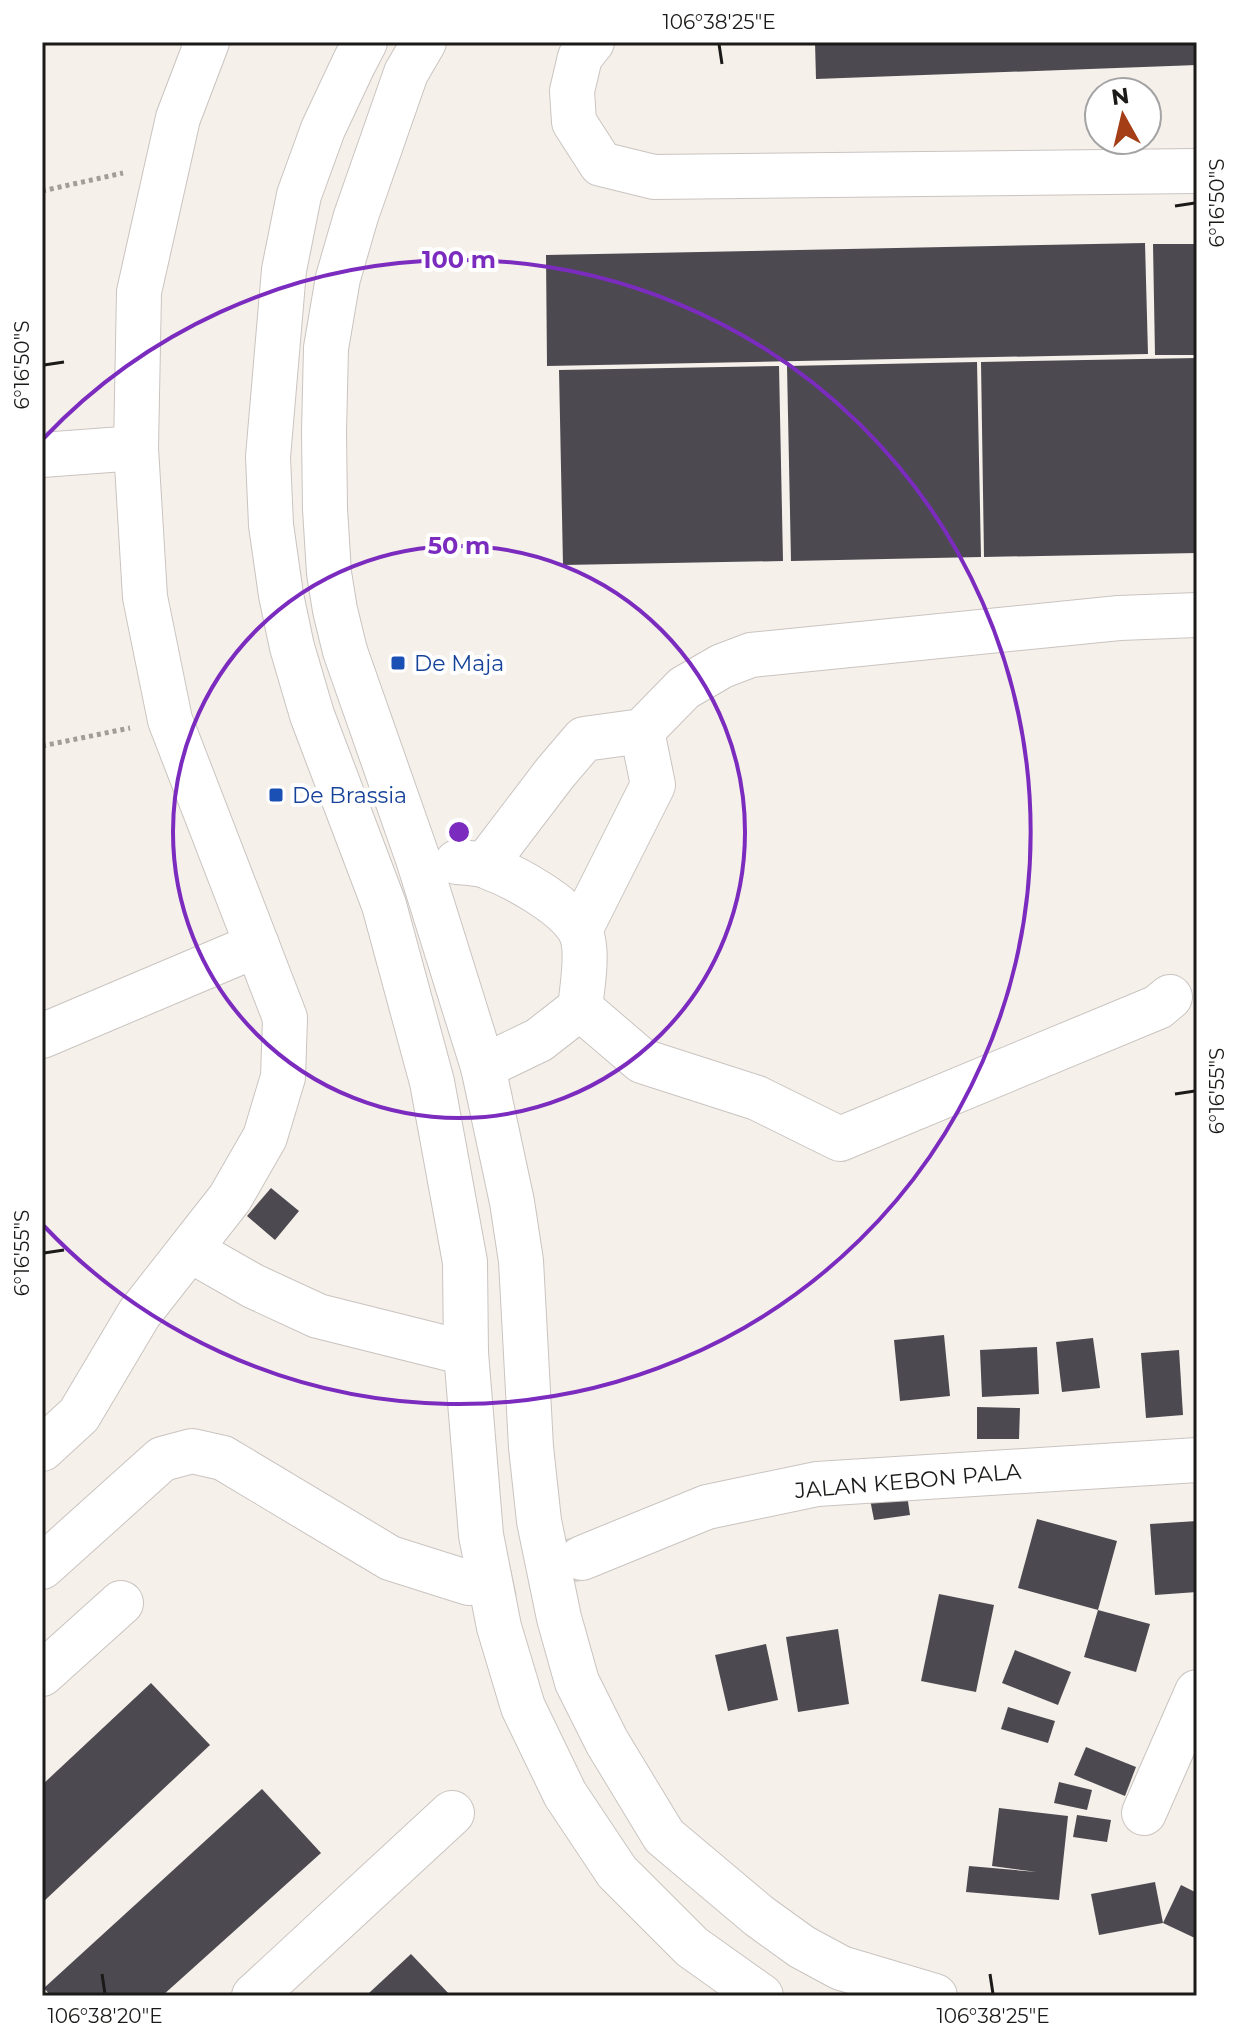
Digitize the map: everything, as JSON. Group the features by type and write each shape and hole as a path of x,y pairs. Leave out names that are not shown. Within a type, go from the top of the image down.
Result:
{"street":[{"path":"42,1449 79,1415 139,1314 230,1198 265,1137 283,1077 285,1018 170,720 145,597 136,448 139,292 178,118 207,42"},
{"path":"365,42 323,129 299,195 284,270 268,457 271,525 281,595 312,715 384,905 432,1082 465,1262 466,1353 481,1535 499,1627 523,1707 565,1794 617,1872 692,1947 761,1996"},
{"path":"424,42 406,73 356,216 338,278 326,348 325,509 329,573 345,651 418,859 483,1067 512,1202 521,1261 531,1447 539,1521 559,1618 577,1682 607,1742 664,1836 759,1916 802,1947 841,1968 935,1996"},
{"path":"592,42 580,57 577,68 572,91 574,122 601,164 654,177 1197,171"},
{"path":"42,455 136,448"},
{"path":"485,865 584,739 642,731 684,688 722,666 751,655 1119,618 1197,615"},
{"path":"580,930 653,785 642,731"},
{"path":"418,859 485,865 525,884 562,911 580,930 585,958 580,1008 539,1040 483,1067"},
{"path":"42,1036 257,945"},
{"path":"580,1008 642,1061 757,1098 840,1139 1158,1007 1170,997"},
{"path":"190,1250 253,1286 318,1316 466,1353"},
{"path":"42,1567 162,1459 192,1451 223,1458 390,1558 469,1583"},
{"name":"JALAN KEBON PALA","path":"582,1558 707,1507 817,1484 1197,1460"},
{"path":"42,1674 121,1603"},
{"path":"1144,1813 1197,1692"},
{"path":"254,1996 452,1813"},
{"path":"617,1872 664,1836"}],"path":[{"path":"42,191 168,163"},
{"path":"42,746 170,720"}],"building":[{"path":"815,42 1197,42 1197,65 816,79"},
{"path":"1145,243 1148,354 547,366 546,255"},
{"path":"1153,244 1197,244 1197,355 1155,355"},
{"path":"1197,358 1197,553 984,557 981,362"},
{"path":"977,362 981,557 791,561 787,366"},
{"path":"779,366 783,561 563,565 559,370"},
{"path":"271,1188 299,1211 275,1240 247,1216"},
{"path":"944,1335 950,1396 900,1401 894,1340"},
{"path":"1093,1338 1100,1388 1062,1392 1056,1342"},
{"path":"1037,1347 1039,1394 982,1397 980,1350"},
{"path":"1179,1350 1183,1415 1146,1418 1141,1353"},
{"path":"977,1407 1020,1408 1019,1439 977,1439"},
{"path":"906,1488 910,1515 874,1520 869,1494"},
{"path":"1037,1519 1117,1541 1098,1610 1018,1588"},
{"path":"1197,1521 1197,1592 1155,1595 1150,1524"},
{"path":"939,1594 994,1605 976,1692 921,1681"},
{"path":"1098,1610 1150,1624 1136,1672 1084,1657"},
{"path":"838,1629 849,1704 798,1712 786,1637"},
{"path":"766,1644 778,1700 728,1711 715,1655"},
{"path":"1015,1650 1071,1672 1058,1705 1002,1683"},
{"path":"151,1683 210,1745 42,1903 42,1785"},
{"path":"1008,1707 1055,1721 1048,1743 1001,1729"},
{"path":"1086,1747 1136,1767 1125,1796 1074,1775"},
{"path":"1059,1782 1092,1790 1087,1810 1054,1803"},
{"path":"262,1789 321,1853 162,1996 51,1996 44,1988"},
{"path":"999,1808 1068,1816 1059,1900 966,1892 969,1866 1037,1872 992,1866"},
{"path":"1077,1815 1111,1820 1107,1842 1073,1837"},
{"path":"1155,1882 1163,1923 1099,1935 1091,1894"},
{"path":"1181,1885 1197,1893 1197,1939 1163,1923"},
{"path":"411,1954 451,1996 366,1996 369,1993"}],"tunnel":[{"path":"469,1583 582,1558"}],"place":[{"name":"De Maja","path":"398,663"},
{"name":"De Brassia","path":"276,795"}]}
